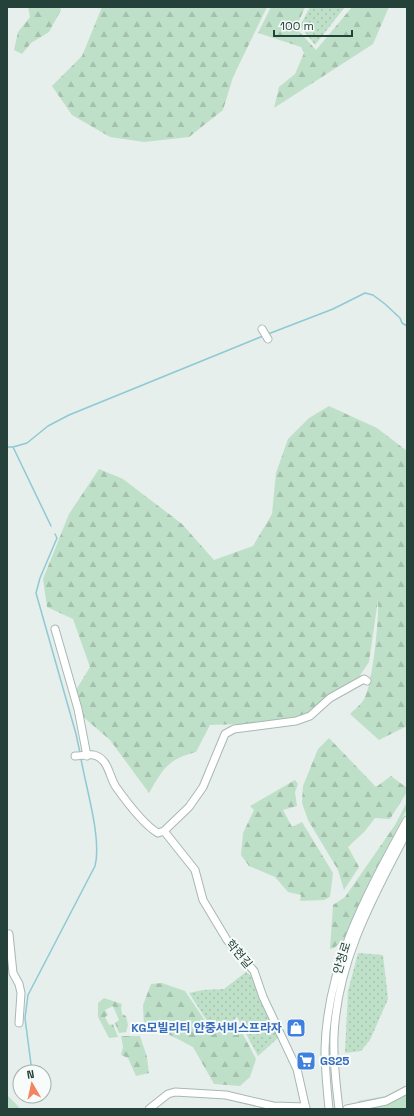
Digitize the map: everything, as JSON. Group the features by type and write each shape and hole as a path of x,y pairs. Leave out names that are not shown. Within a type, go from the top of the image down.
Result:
{"street":[{"path":"262,329 268,338"},
{"path":"54,629 78,708 87,756"},
{"path":"75,756 94,756 104,762 110,771 115,785 152,830 158,833 164,831 182,815 202,787 225,734 234,729 296,721 310,716 330,698 352,684 364,679 367,681"},
{"name":"안청로","path":"329,1109 325,1048 329,1009 345,944 357,916 407,820"},
{"name":"학현길","path":"149,1109 174,1092 226,1095 272,1106 306,1108 297,1070 263,997 254,971 227,940 203,900 195,870 164,831"},
{"name":"안청로","path":"339,1109 335,1079 334,1036 337,1004 344,974 357,931 407,832"},
{"path":"8,934 13,974 19,984 21,993 19,1023"},
{"path":"350,1109 386,1101 407,1090"},
{"path":"386,1101 388,1109"}],"green space":[{"path":"28,7 60,7 61,10 49,32 31,43 22,54 14,50 18,32 30,17"},
{"path":"102,7 267,7 233,77 223,110 189,137 144,142 110,137 72,115 52,86 82,56"},
{"path":"271,7 305,7 296,28 316,50 352,7 389,7 373,44 274,108 279,87 295,74 304,53 301,47 258,33"},
{"path":"310,7 345,7 315,45 300,26"},
{"path":"329,406 377,428 407,451 407,726 379,740 350,714 363,701 370,681 376,636 378,600 369,662 359,677 329,696 308,714 295,719 269,723 210,725 196,752 179,758 167,766 158,777 149,793 110,740 81,715 76,690 90,667 73,619 47,607 43,579 69,514 99,469 123,479 182,524 214,560 253,546 272,514 276,473 288,439 309,418"},
{"path":"329,738 376,787 391,776 407,788 407,792 390,819 375,818 365,831 348,847 359,867 344,890 338,870 308,820 302,803 303,786 318,749"},
{"path":"295,780 298,784 295,792 297,806 283,810 292,827 302,822 333,873 330,897 324,900 300,901 301,895 288,892 275,877 249,866 241,855 243,833 254,810 250,806"},
{"path":"407,802 407,809 367,886 344,939 334,948 330,949 333,905 345,897 395,825"},
{"path":"358,953 383,955 388,999 370,1040 361,1051 345,1053 348,991"},
{"path":"246,972 253,977 259,996 278,1038 258,1056 237,1017 225,1030 213,1030 189,993 203,990 224,989"},
{"path":"162,983 185,991 212,1031 225,1031 236,1021 256,1059 250,1077 240,1086 214,1084 193,1047 166,1033 155,1033 144,1029 143,1005 151,984"},
{"path":"104,998 122,1004 122,1014 126,1016 128,1025 126,1032 119,1033 115,1023 119,1020 113,1006 105,1010 108,1015 105,1017 109,1025 113,1024 118,1037 109,1038 98,1017 98,1003"},
{"path":"121,1036 140,1036 147,1057 149,1073 136,1076 128,1058 121,1055 123,1047"},
{"path":"407,1085 407,1109 360,1109 358,1101 386,1096"},
{"path":"7,1095 12,1100 12,1104 16,1104 19,1107 18,1109 7,1109"}],"waterway":[{"path":"268,334 333,309 365,293 373,295 385,304 400,318 402,323 407,326"},
{"path":"13,447 27,443 48,426 69,415 263,336"},
{"path":"7,447 13,447 51,526"},
{"path":"55,534 57,538 40,578 36,593 80,753"},
{"path":"31,1064 25,1018 28,995 95,866 97,855 95,828 81,759"}],"place":[{"name":"KG모빌리티 안중서비스프라자","path":"296,1028"},
{"name":"GS25","path":"306,1061"}]}
